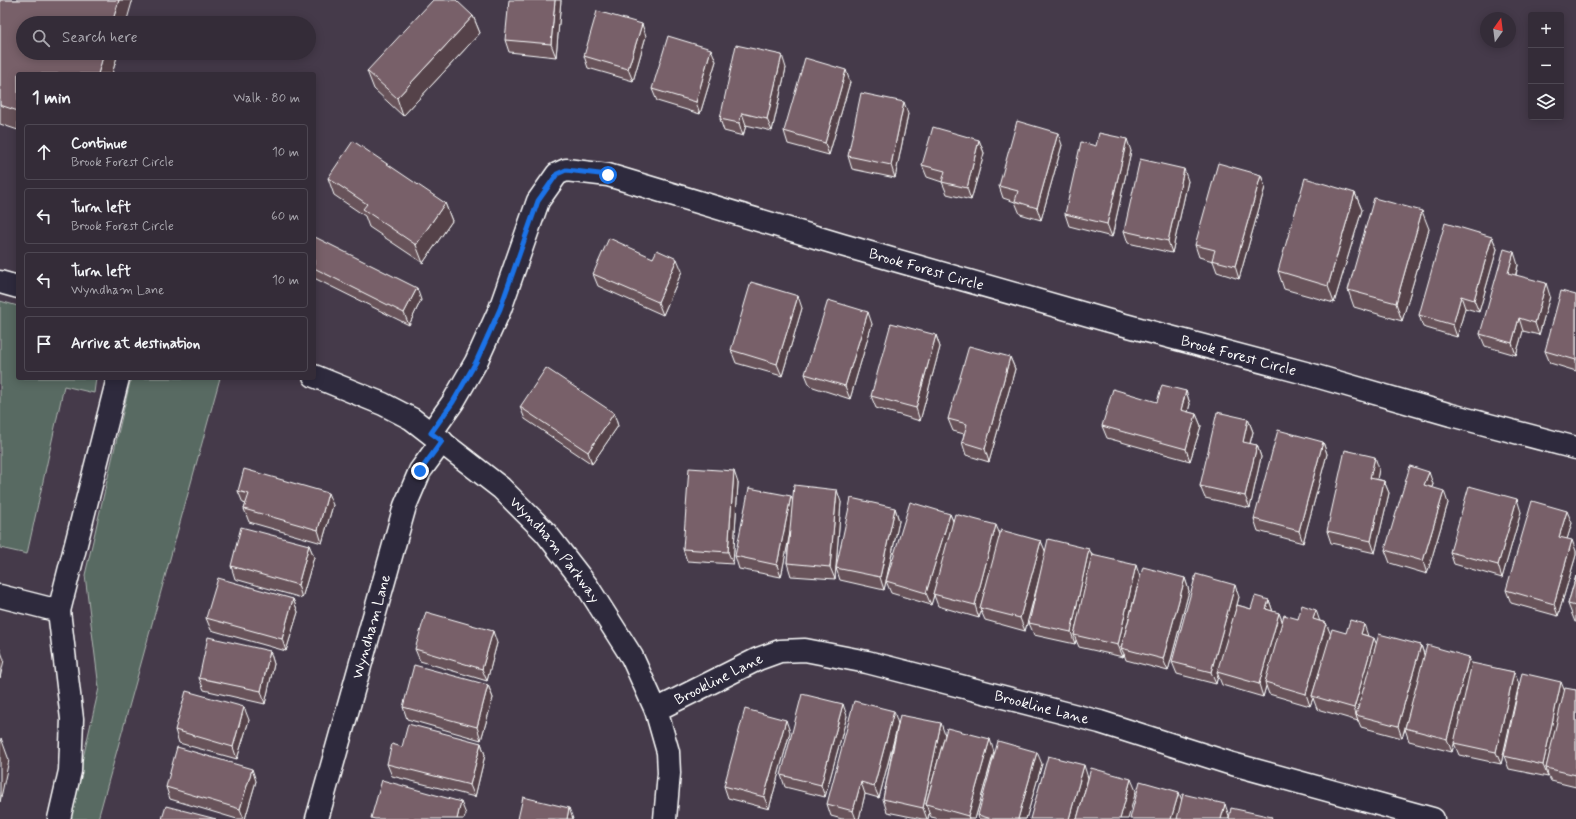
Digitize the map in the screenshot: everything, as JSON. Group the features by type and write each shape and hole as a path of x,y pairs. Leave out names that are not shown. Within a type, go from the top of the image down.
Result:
{"street":[{"name":"Brook Forest Circle","path":"436,437 453,402 476,362 500,309 538,201 557,174 566,170 608,175 842,245 1099,318 1576,448"},
{"path":"0,282 16,286"},
{"name":"Wyndham Parkway","path":"316,377 382,404 412,419 501,488 546,533 587,586 632,658 656,710 668,752 669,773 665,819"},
{"path":"59,819 70,771 72,719 59,611 117,380"},
{"name":"Wyndham Lane","path":"317,819 405,506 436,437"},
{"path":"0,596 59,611"},
{"name":"Brookline Lane","path":"656,710 758,659 780,651 805,650 867,662 1100,722 1229,763 1433,819"}],"green space":[{"path":"0,301 16,305 16,380 96,380 94,393 64,386 27,554 0,548"},
{"path":"131,380 219,380 98,819 69,819 99,688 85,575"}],"building":[{"path":"0,0 119,0 114,16 16,16 16,60 102,60 99,72 16,72 16,110 0,105"},
{"path":"433,0 456,0 473,16 397,98 367,71"},
{"path":"509,0 555,0 551,44 505,40"},
{"path":"597,11 642,24 628,69 584,56"},
{"path":"668,36 711,49 696,102 652,89"},
{"path":"736,45 782,55 767,119 742,113 739,123 720,119"},
{"path":"805,58 846,70 825,143 784,131"},
{"path":"861,93 904,102 891,165 848,156"},
{"path":"1017,121 1058,133 1037,208 1015,201 1018,191 999,186"},
{"path":"933,127 979,140 967,188 942,182 945,171 922,165"},
{"path":"1099,133 1127,139 1107,224 1065,214 1081,142 1096,146"},
{"path":"353,141 445,203 416,245 363,209 367,204 328,178"},
{"path":"1140,159 1184,169 1168,241 1124,231"},
{"path":"1218,163 1261,175 1235,266 1212,260 1215,250 1195,245"},
{"path":"1305,178 1355,193 1328,286 1278,271"},
{"path":"1374,198 1422,211 1396,303 1348,290"},
{"path":"1445,223 1492,237 1474,300 1461,296 1453,325 1419,315"},
{"path":"316,238 417,288 404,313 316,269"},
{"path":"609,238 653,258 657,250 677,259 658,302 593,274"},
{"path":"1504,249 1514,252 1508,273 1546,283 1535,323 1519,318 1512,343 1480,334"},
{"path":"751,282 798,296 777,364 731,350"},
{"path":"1561,291 1576,295 1576,360 1545,351"},
{"path":"828,300 868,312 845,386 805,374"},
{"path":"891,323 936,335 916,408 871,396"},
{"path":"969,346 1010,357 985,449 962,442 967,424 948,419"},
{"path":"546,368 614,413 588,452 520,407"},
{"path":"1162,385 1186,391 1181,410 1196,414 1186,449 1102,426 1113,389 1157,402"},
{"path":"1217,412 1248,419 1243,442 1257,445 1245,496 1200,486"},
{"path":"1278,430 1323,442 1299,531 1254,519"},
{"path":"1345,450 1375,457 1370,478 1384,481 1371,541 1327,531"},
{"path":"1410,466 1429,472 1424,485 1444,491 1423,561 1385,550"},
{"path":"689,468 734,471 728,552 683,549"},
{"path":"244,469 328,493 318,530 244,509 249,494 238,491"},
{"path":"794,485 837,490 830,567 787,563"},
{"path":"1469,486 1517,499 1498,565 1450,552"},
{"path":"749,488 791,496 777,565 735,556"},
{"path":"851,498 895,508 880,577 836,568"},
{"path":"1532,501 1567,511 1559,537 1572,540 1554,604 1506,590"},
{"path":"910,502 950,514 926,593 886,581"},
{"path":"955,514 996,525 975,605 933,594"},
{"path":"241,527 309,545 298,585 231,566"},
{"path":"1001,530 1041,541 1020,618 980,608"},
{"path":"1048,539 1089,549 1071,632 1029,623"},
{"path":"1092,555 1136,565 1118,645 1074,635"},
{"path":"1143,567 1185,578 1163,659 1121,648"},
{"path":"1196,574 1235,585 1211,672 1172,662"},
{"path":"1576,576 1576,606 1568,604"},
{"path":"218,578 293,599 282,639 206,618"},
{"path":"1255,596 1269,600 1266,609 1279,613 1259,684 1217,672 1237,605 1251,609"},
{"path":"1302,605 1316,610 1313,619 1326,623 1306,694 1265,682 1284,615 1298,619"},
{"path":"426,612 493,631 482,669 415,649"},
{"path":"1350,620 1364,624 1361,634 1374,638 1354,708 1312,696 1332,629 1346,633"},
{"path":"1379,634 1421,645 1398,726 1356,715"},
{"path":"208,637 270,651 261,691 199,678"},
{"path":"1427,645 1469,657 1447,739 1405,728"},
{"path":"1472,663 1514,672 1496,752 1454,743"},
{"path":"414,665 488,685 477,727 403,707"},
{"path":"1522,673 1561,682 1543,765 1504,756"},
{"path":"1565,688 1576,690 1576,775 1546,768"},
{"path":"186,691 244,707 233,747 175,730"},
{"path":"802,694 843,704 821,785 781,775"},
{"path":"854,701 894,711 874,786 861,782 853,811 827,804"},
{"path":"745,709 786,720 764,797 724,786"},
{"path":"900,715 941,723 923,808 883,799"},
{"path":"408,724 481,743 470,785 387,764 392,744 402,747"},
{"path":"947,728 990,739 968,816 926,804"},
{"path":"998,741 1037,752 1018,819 992,819 978,815"},
{"path":"177,747 252,769 240,809 166,787"},
{"path":"1048,756 1084,765 1069,819 1030,819"},
{"path":"1091,768 1131,779 1120,819 1077,819"},
{"path":"382,780 461,802 457,819 371,818"},
{"path":"1140,781 1179,792 1171,819 1130,819"},
{"path":"1183,794 1225,804 1221,819 1177,819"},
{"path":"523,797 569,808 567,819 518,819"},
{"path":"166,806 216,819 162,819"},
{"path":"1231,808 1272,817 1271,819 1229,819"}],"route":[{"path":"420,471 442,441 431,433 453,402 476,362 500,309 538,201 557,174 566,170 608,175"}]}
